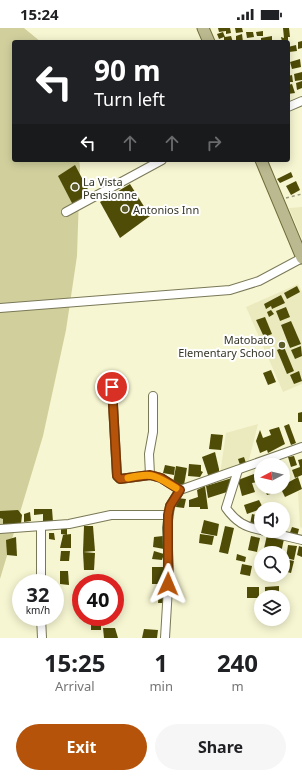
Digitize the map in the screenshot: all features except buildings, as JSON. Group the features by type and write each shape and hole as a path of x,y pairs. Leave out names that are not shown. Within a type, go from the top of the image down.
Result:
{"main road":[{"path":"204,28 208,40"},
{"path":"262,162 302,258"}],"street":[{"path":"290,106 302,101"},
{"path":"66,212 158,162"},
{"path":"0,308 230,290 259,281 302,258"},
{"path":"112,387 117,476 120,479 150,475 161,478 180,490"},
{"path":"150,475 149,454 153,432 154,396"},
{"path":"166,638 169,571 168,515 170,506 180,490 302,447"},
{"path":"238,470 226,508 234,519 254,528"},
{"path":"0,529 69,524 111,514 168,515"},
{"path":"41,527 41,574"},
{"path":"290,537 302,540"},
{"path":"42,626 42,638"}],"path":[{"path":"278,200 302,194"}],"shaded area":[{"path":"0,28 24,28 39,40 12,40 12,162 79,162 77,256 66,330 43,436 0,579"},
{"path":"302,207 302,239 289,208"},
{"name":"Matobato Elementary School","path":"298,284 302,292 302,384 283,392 246,307"},
{"path":"258,424 248,464 220,474 226,433"},
{"path":"302,490 302,528 300,527 298,492"}],"slow traffic":[{"path":"128,478 150,475 161,478 176,488"}],"place":[{"name":"La Vista Pensionne","path":"75,187"},
{"name":"Antonios Inn","path":"125,209"},
{"name":"Matobato Elementary School","path":"282,345"}],"route":[{"path":"112,387 117,476 120,479 150,475 161,478 180,490 170,506 168,515 168,584"}]}
